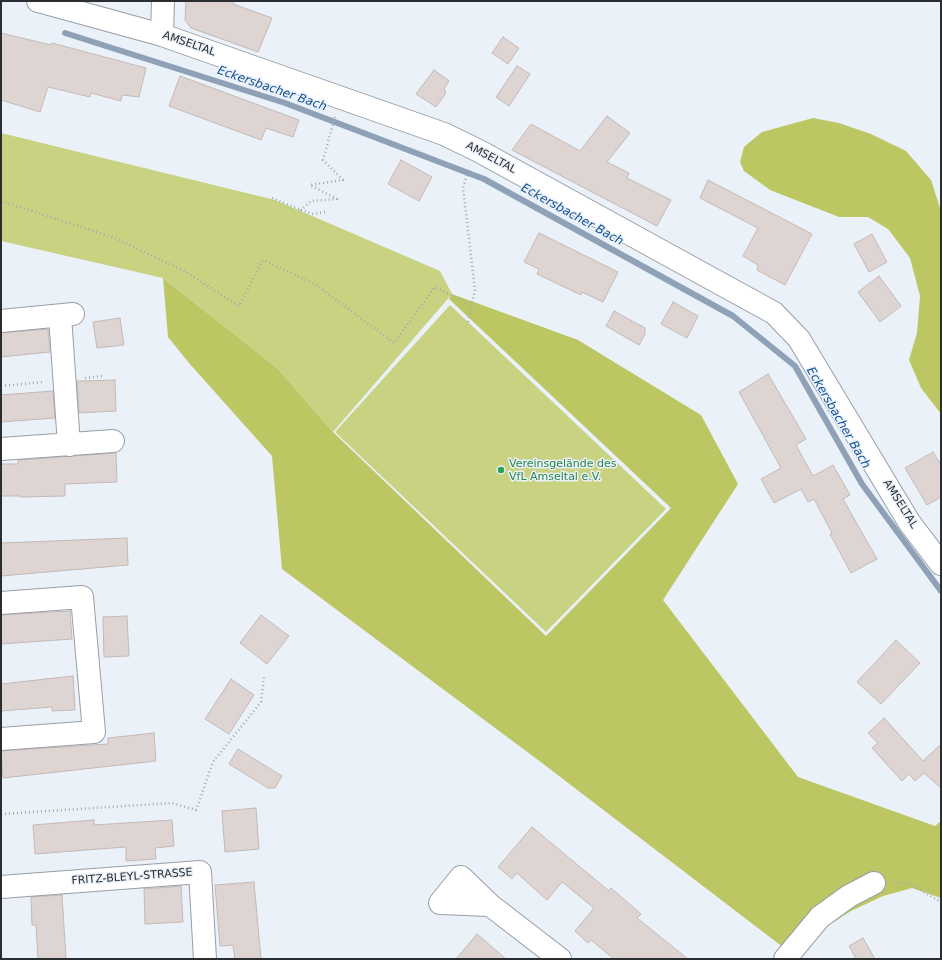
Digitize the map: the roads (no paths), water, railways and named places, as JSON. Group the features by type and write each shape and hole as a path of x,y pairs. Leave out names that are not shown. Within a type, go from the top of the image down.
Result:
{"street":[{"name":"AMSELTAL","path":"38,1 162,35 444,134 479,151 774,313 799,339 909,522 937,552"},
{"path":"162,35 163,1"},
{"path":"1,321 67,315 69,445"},
{"path":"1,449 113,441"},
{"path":"1,603 82,597 94,732 1,739"},
{"name":"FRITZ-BLEYL-STRASSE","path":"1,887 200,872 205,959"},
{"path":"788,956 820,917 849,896 874,883"},
{"path":"490,905 560,959"}],"waterway":[{"name":"Eckersbacher Bach","path":"65,33 285,103 484,179 733,316 795,366 862,484 941,591"}],"place":[{"name":"Vereinsgelände des VfL Amseltal e.V.","path":"501,470"}]}
